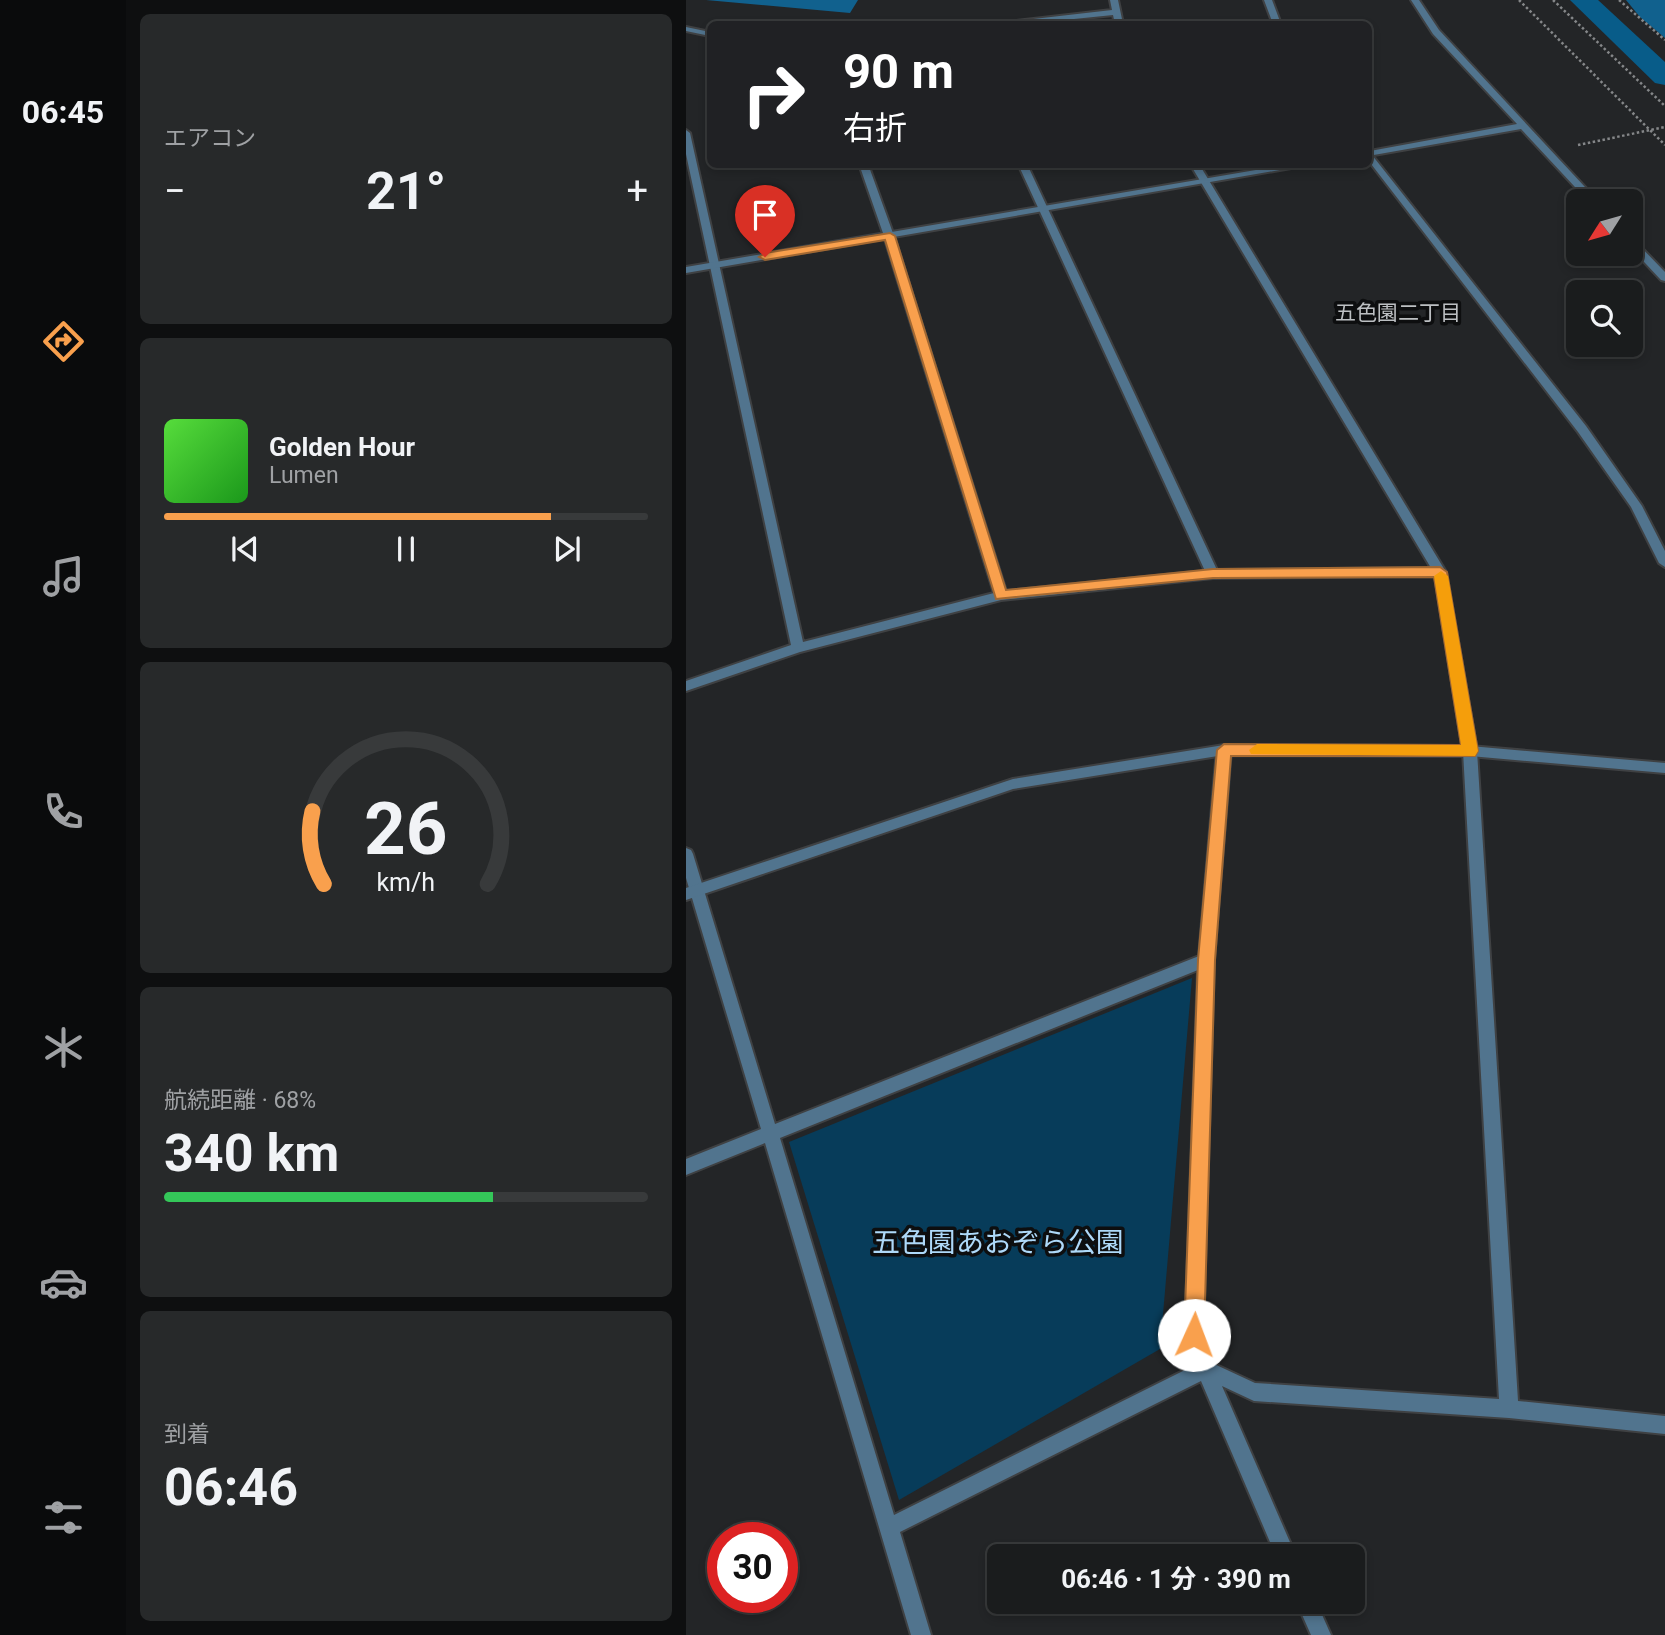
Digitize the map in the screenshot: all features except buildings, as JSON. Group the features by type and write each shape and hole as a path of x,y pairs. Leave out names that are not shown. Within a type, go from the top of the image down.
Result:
{"street":[{"path":"1114,0 1118,21"},
{"path":"1268,0 1277,21"},
{"path":"1415,0 1436,32 1582,189"},
{"path":"1036,21 1115,12"},
{"path":"686,29 707,33"},
{"path":"1372,153 1522,127"},
{"path":"686,133 798,648"},
{"path":"1372,158 1582,429 1636,506 1665,563"},
{"path":"864,168 890,236 1001,596"},
{"path":"1024,168 1213,573"},
{"path":"1196,168 1440,572 1470,751 1508,1409"},
{"path":"686,270 1286,168"},
{"path":"1643,255 1665,278"},
{"path":"686,686 798,648 1001,596 1213,573 1440,572"},
{"path":"1224,750 1206,960 1194,1335 1205,1369 1281,1544"},
{"path":"692,892 1013,784 1224,750 1470,751 1665,768"},
{"path":"686,854 692,892 770,1135 921,1635"},
{"path":"686,1167 1206,960"},
{"path":"1205,1369 1254,1392 1508,1409 1665,1425"},
{"path":"888,1528 1205,1369"},
{"path":"1312,1614 1321,1635"}],"path":[{"path":"1519,0 1665,145"},
{"path":"1553,0 1665,106"},
{"path":"1619,0 1665,40"},
{"path":"1547,152 1665,127"}],"green space":[{"name":"五色園あおぞら公園","path":"1192,978 1160,1349 899,1500 789,1142"}],"shaded area":[{"path":"706,0 858,0 850,13"},
{"path":"1626,0 1665,0 1665,38 1640,17"}],"waterway":[{"path":"1583,0 1665,77"}],"slow traffic":[{"path":"1257,750 1470,751 1441,576"}],"district":[{"name":"五色園二丁目","path":"1398,313"}],"route":[{"path":"765,257 890,236 1001,596 1213,573 1440,572 1470,751 1224,750 1206,960 1194,1335"}]}
